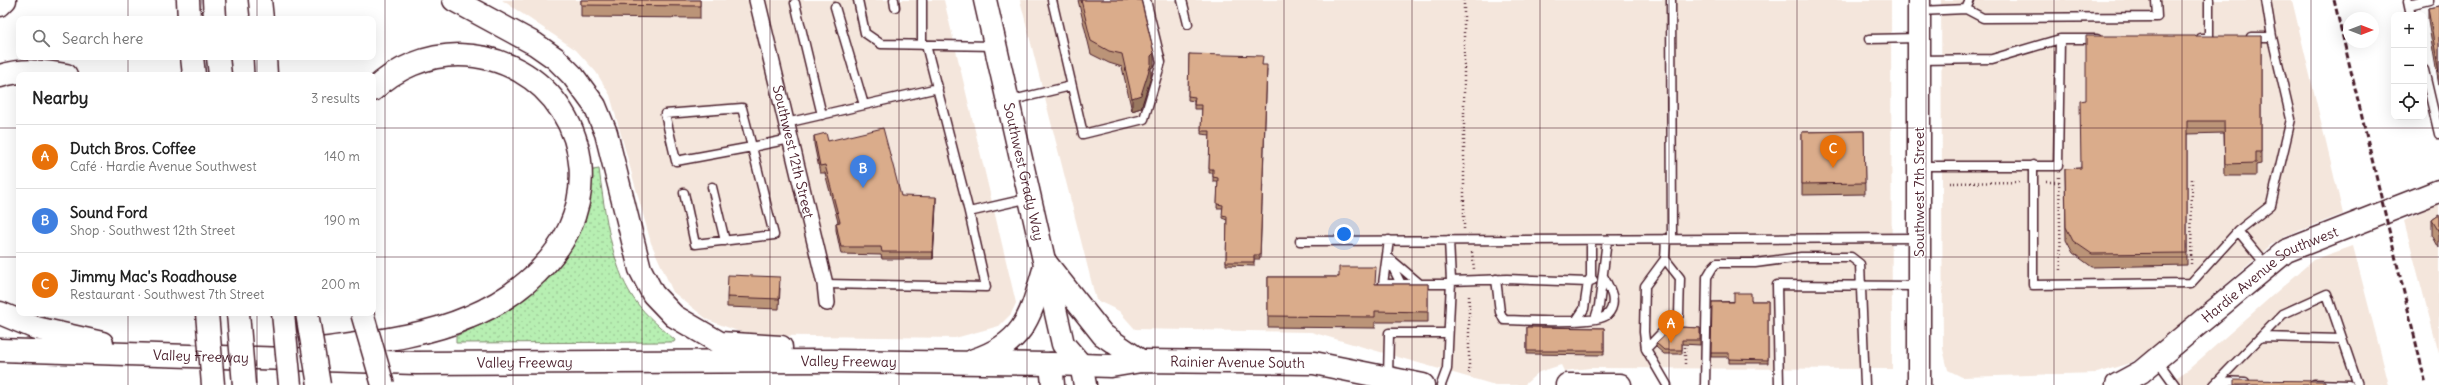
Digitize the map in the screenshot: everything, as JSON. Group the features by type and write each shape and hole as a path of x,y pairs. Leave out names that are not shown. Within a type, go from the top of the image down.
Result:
{"main road":[{"path":"0,5 5,0"},
{"path":"188,0 190,16"},
{"path":"214,0 215,16"},
{"path":"260,0 262,16"},
{"path":"454,0 535,44 555,58 573,76 594,106 606,133 640,269 653,294 674,316 720,343 750,346 788,347 832,361"},
{"name":"Southwest Grady Way","path":"985,0 1046,262 1063,344 1083,375"},
{"name":"Southwest 7th Street","path":"1919,6 1919,385"},
{"path":"268,357 398,337 468,318 507,296 537,272 548,261 569,230 579,194 581,173 578,149 572,127 562,110 548,92 532,78 511,66 490,59 448,55 428,59 407,67 386,78 376,87"},
{"path":"192,60 194,72"},
{"path":"218,60 220,72"},
{"path":"265,60 266,72"},
{"path":"0,76 12,72 42,72"},
{"name":"Hardie Avenue Southwest","path":"2117,385 2141,372 2266,265 2286,251 2439,191"},
{"path":"1046,262 1103,335 1141,361"},
{"path":"967,362 992,354 1009,343 1024,326 1035,301 1046,262"},
{"path":"0,313 36,328 148,354"},
{"path":"207,316 213,385"},
{"path":"238,316 244,385"},
{"path":"283,316 290,385"},
{"path":"308,316 319,385"},
{"path":"363,316 383,385"},
{"path":"1052,375 1063,344"},
{"name":"Valley Freeway","path":"0,350 268,357 416,363 832,361 967,362 1052,375"},
{"name":"Rainier Avenue South","path":"1052,375 1083,375 1111,366 1141,361 1314,363 1423,385"},
{"path":"1567,385 1620,385"}],"street":[{"name":"Southwest 12th Street","path":"757,0 825,284 827,303"}],"lane":[{"path":"858,0 865,33 881,44 995,46"},
{"path":"825,284 986,287 938,88 924,45 922,0"},
{"path":"1052,0 1083,134 1144,119 1161,62 1146,0"},
{"path":"1182,0 1188,24"},
{"path":"1667,385 1646,349 1645,286 1666,259 1669,239 1671,0"},
{"path":"1966,9 1970,0"},
{"path":"1919,6 1966,9 1983,18 2156,17 2156,0"},
{"path":"2193,38 2213,38 2209,0"},
{"path":"2033,165 2033,285 2191,283 2238,231 2271,205 2291,119 2272,37 2266,0"},
{"path":"2408,3 2429,0"},
{"path":"794,3 822,115"},
{"path":"835,7 864,105"},
{"path":"2240,38 2272,37"},
{"path":"1869,39 1918,38"},
{"path":"1918,60 1992,59 2060,39 2107,38"},
{"path":"1919,166 2058,166 2060,39"},
{"path":"2427,83 2439,134"},
{"path":"1008,101 1071,86"},
{"path":"786,123 938,88"},
{"path":"684,193 695,244 774,235 752,147 742,108 665,114 676,161 752,147 790,138"},
{"path":"712,187 725,240"},
{"path":"969,212 1030,197"},
{"path":"2238,231 2266,265"},
{"path":"1300,240 1919,238"},
{"path":"1389,240 1383,284 1420,284 1496,279 1588,282 1603,276"},
{"path":"1441,385 1447,369 1450,282 1449,240"},
{"path":"1576,321 1584,309 1588,282 1591,277 1591,240"},
{"path":"1595,319 1599,306 1607,240"},
{"path":"1387,256 1401,284"},
{"path":"1387,256 1420,284"},
{"path":"1705,385 1707,277 1712,267 1717,263 1754,263 1801,257 1852,257 1860,264 1863,285 1865,385"},
{"path":"1646,349 1679,315 1680,278 1666,259"},
{"path":"1496,279 1504,320 1576,321 1601,319 1608,314 1613,303 1612,291 1603,276"},
{"path":"1779,385 1777,285 1919,286"},
{"path":"2217,383 2283,314 2327,294 2341,339 2358,385"},
{"path":"1388,378 1389,333 1448,333"},
{"path":"2261,337 2341,339"},
{"path":"2156,359 2175,385"},
{"path":"2217,383 2258,382"},
{"path":"2304,384 2349,385"}],"path":[{"path":"1464,0 1464,240 1471,249 1474,269 1469,280 1469,374"},
{"path":"2065,174 2059,174 2059,271 2067,271"},
{"path":"2191,283 2192,177"},
{"path":"1950,183 2018,182"},
{"path":"2039,182 2059,182"}],"shaded area":[{"path":"502,0 944,0 1016,303 1011,314 999,326 955,338 748,335 708,320 673,292 651,243 610,95 596,72 576,50"},
{"path":"1020,0 1891,0 1892,369 1590,368 1564,371 1561,365 1539,372 1524,385 1495,385 1311,332 1135,329 1119,311 1096,300"},
{"path":"1941,0 2292,0 2343,214 2288,235 2271,245 2149,351 2130,363 2097,373 1962,377 1948,370 1943,349"},
{"path":"2439,202 2439,354 2404,221"},
{"path":"2353,246 2389,385 2166,385 2189,369 2313,260"}],"green space":[{"path":"599,169 612,248 622,278 638,305 675,340 674,342 456,343 456,336 494,319 527,295 587,171"}],"building":[{"path":"581,0 700,0 700,6 581,5"},
{"path":"1081,0 1141,0 1154,53 1151,56 1151,64 1141,95 1132,98 1122,54 1109,51 1091,41"},
{"path":"2439,6 2439,73 2428,8"},
{"path":"2086,36 2261,36 2261,152 2256,152 2256,163 2225,164 2224,121 2187,121 2187,253 2092,254 2073,241 2066,227 2065,169 2081,168 2080,101 2086,100"},
{"path":"1189,54 1263,56 1262,65 1267,65 1260,255 1254,255 1254,262 1226,262 1227,216 1222,215 1223,205 1217,204 1218,178 1213,177 1213,169 1209,169 1210,131 1201,131 1202,105 1194,105 1195,97 1188,96"},
{"path":"883,128 901,196 936,197 933,252 882,252 881,247 841,247 836,223 840,222 825,165 820,166 814,136 826,133 828,141"},
{"path":"1864,131 1865,183 1802,184 1802,132"},
{"path":"2439,215 2439,232 2432,220"},
{"path":"1339,267 1376,267 1375,284 1428,284 1428,312 1375,311 1375,317 1268,316 1268,277 1339,277"},
{"path":"728,275 780,277 779,299 727,297"},
{"path":"1734,293 1751,293 1751,301 1768,301 1768,360 1729,359 1729,353 1711,353 1712,302 1734,302"},
{"path":"1676,324 1679,327 1700,328 1700,340 1682,340 1682,350 1664,350 1656,343"},
{"path":"1527,327 1604,328 1604,351 1527,351"},
{"path":"2234,380 2325,381 2325,385 2234,385"}],"railway":[{"path":"2334,0 2426,385"}],"place":[{"name":"Jimmy Mac's Roadhouse","path":"1833,168"},
{"name":"Sound Ford","path":"863,188"},
{"name":"Dutch Bros. Coffee","path":"1671,343"}]}
